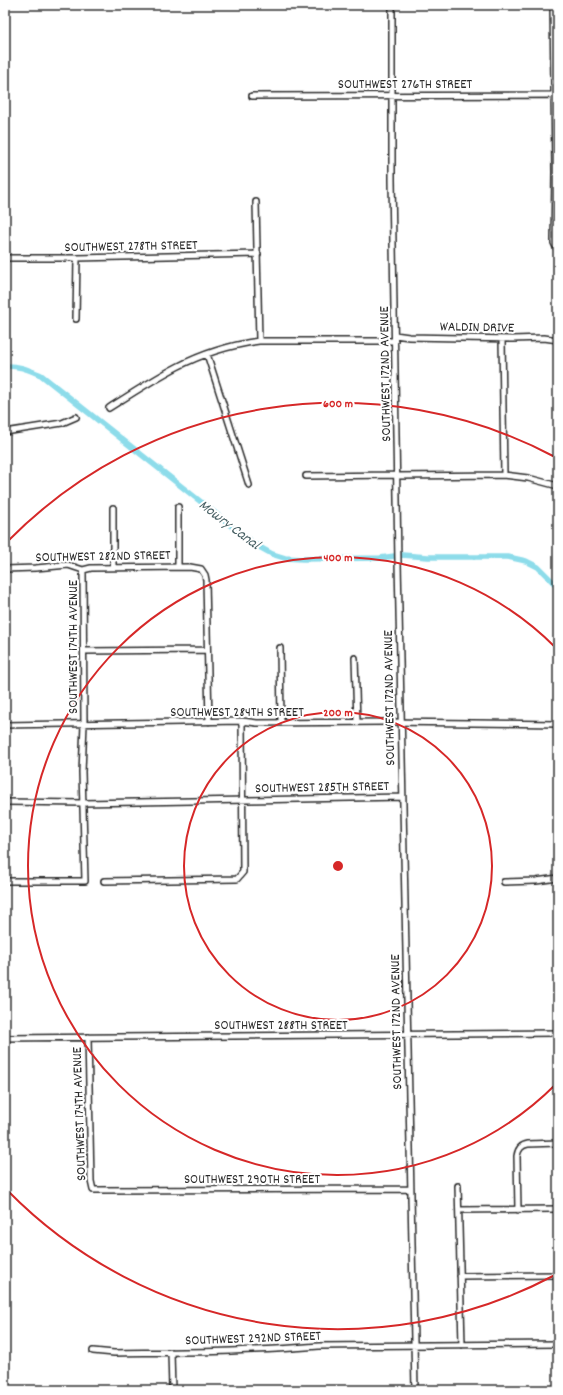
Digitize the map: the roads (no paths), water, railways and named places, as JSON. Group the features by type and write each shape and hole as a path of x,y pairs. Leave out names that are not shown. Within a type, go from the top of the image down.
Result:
{"street":[{"name":"SOUTHWEST 172ND AVENUE","path":"392,5 392,180 398,562 415,1390"},
{"path":"553,5 556,95 554,243 557,248"},
{"name":"SOUTHWEST 276TH STREET","path":"252,96 556,95"},
{"path":"256,202 259,341"},
{"name":"SOUTHWEST 278TH STREET","path":"5,258 258,254"},
{"path":"76,319 77,258"},
{"name":"WALDIN DRIVE","path":"395,335 409,337 502,339 544,338 558,340"},
{"path":"502,339 504,475"},
{"path":"109,408 177,366 207,354 240,344 259,341 395,341"},
{"path":"207,354 249,485"},
{"path":"5,432 50,426 76,417"},
{"path":"306,476 504,475 528,478 558,486"},
{"path":"178,507 178,566"},
{"path":"113,508 113,567"},
{"name":"SOUTHWEST 282ND STREET","path":"5,569 68,565 83,570 113,567 178,566 200,569 205,575 206,580 207,650"},
{"name":"SOUTHWEST 174TH AVENUE","path":"5,881 85,880 82,772 84,724 83,570"},
{"path":"280,648 281,722"},
{"path":"84,651 207,650 209,722"},
{"path":"355,658 357,722"},
{"path":"104,880 237,879 242,872 242,721"},
{"name":"SOUTHWEST 284TH STREET","path":"5,725 242,721 558,724"},
{"name":"SOUTHWEST 285TH STREET","path":"5,802 83,803 402,797"},
{"path":"504,882 536,881 558,878"},
{"name":"SOUTHWEST 288TH STREET","path":"5,1038 558,1033"},
{"name":"SOUTHWEST 174TH AVENUE","path":"88,1037 91,1181 93,1190"},
{"path":"518,1210 517,1154 519,1150 522,1146 528,1144 558,1143"},
{"path":"458,1186 462,1345"},
{"name":"SOUTHWEST 290TH STREET","path":"93,1190 410,1189"},
{"path":"459,1210 558,1209"},
{"path":"460,1276 558,1275"},
{"name":"SOUTHWEST 292ND STREET","path":"93,1352 114,1353 286,1349 319,1346 558,1344"},
{"path":"171,1352 172,1390"}],"waterway":[{"name":"Mowry Canal","path":"5,366 19,367 41,375 254,544 272,554 285,558 303,559 380,558 402,555 428,557 508,557 526,561 538,567 558,587"}]}
